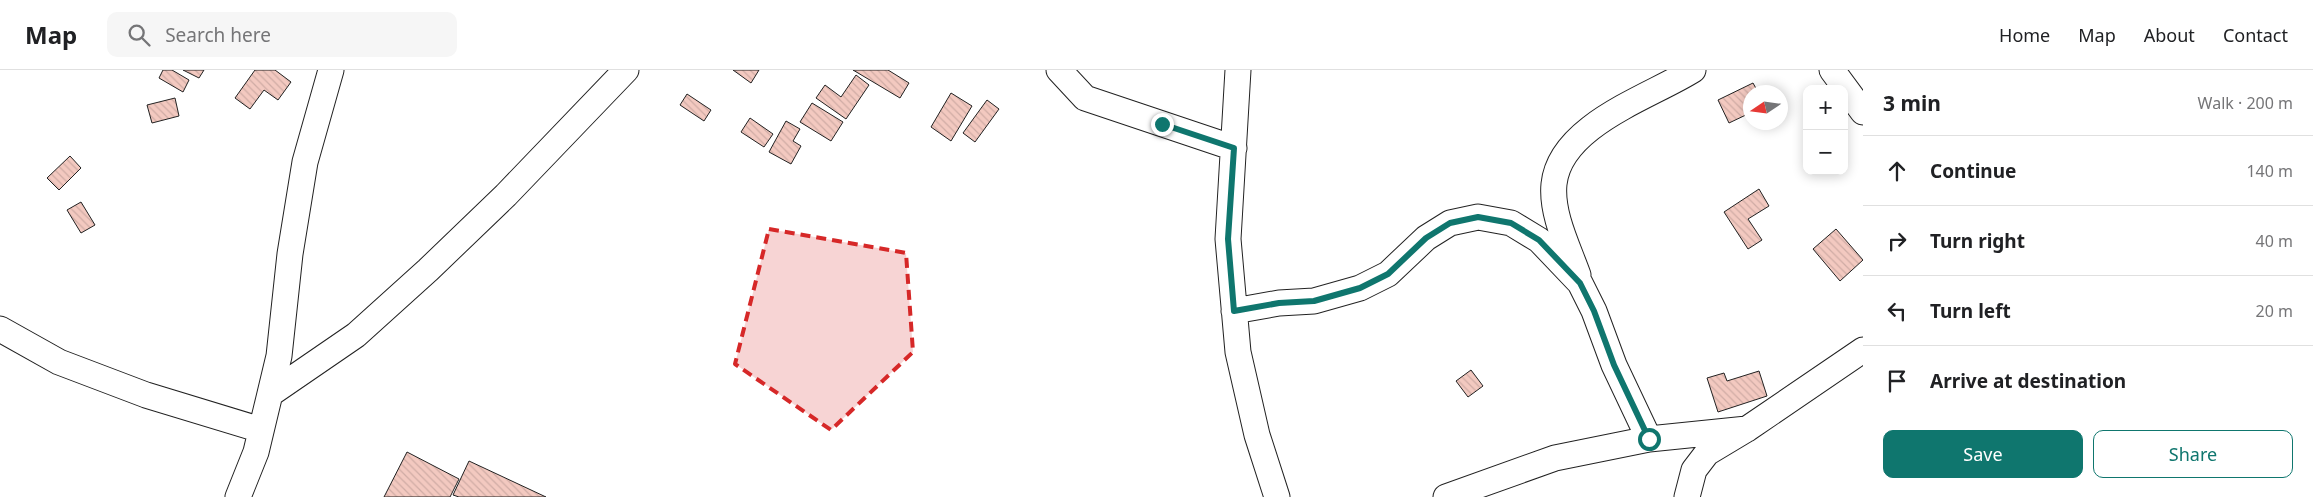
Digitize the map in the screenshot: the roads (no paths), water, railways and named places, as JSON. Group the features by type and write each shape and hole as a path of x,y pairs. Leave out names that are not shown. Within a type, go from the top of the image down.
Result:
{"street":[{"path":"238,497 256,452 279,356 290,254 305,162 331,70"},
{"path":"270,394 356,334 428,270 506,195 626,70"},
{"path":"1059,70 1085,98 1234,148"},
{"path":"1238,70 1228,239 1234,311 1238,352 1257,435 1277,497"},
{"path":"1649,439 1614,365 1594,311 1580,283 1556,212 1554,184 1561,158 1582,134 1618,111 1693,70"},
{"path":"1832,70 1863,112"},
{"path":"1234,311 1279,303 1314,301 1360,288 1388,274 1426,238 1450,223 1478,217 1511,223 1539,240 1580,283"},
{"path":"0,329 67,366 146,395 261,430"},
{"path":"1688,497 1694,470 1707,453 1747,430 1863,350"},
{"path":"1446,497 1555,458 1649,439 1747,430"}]}
